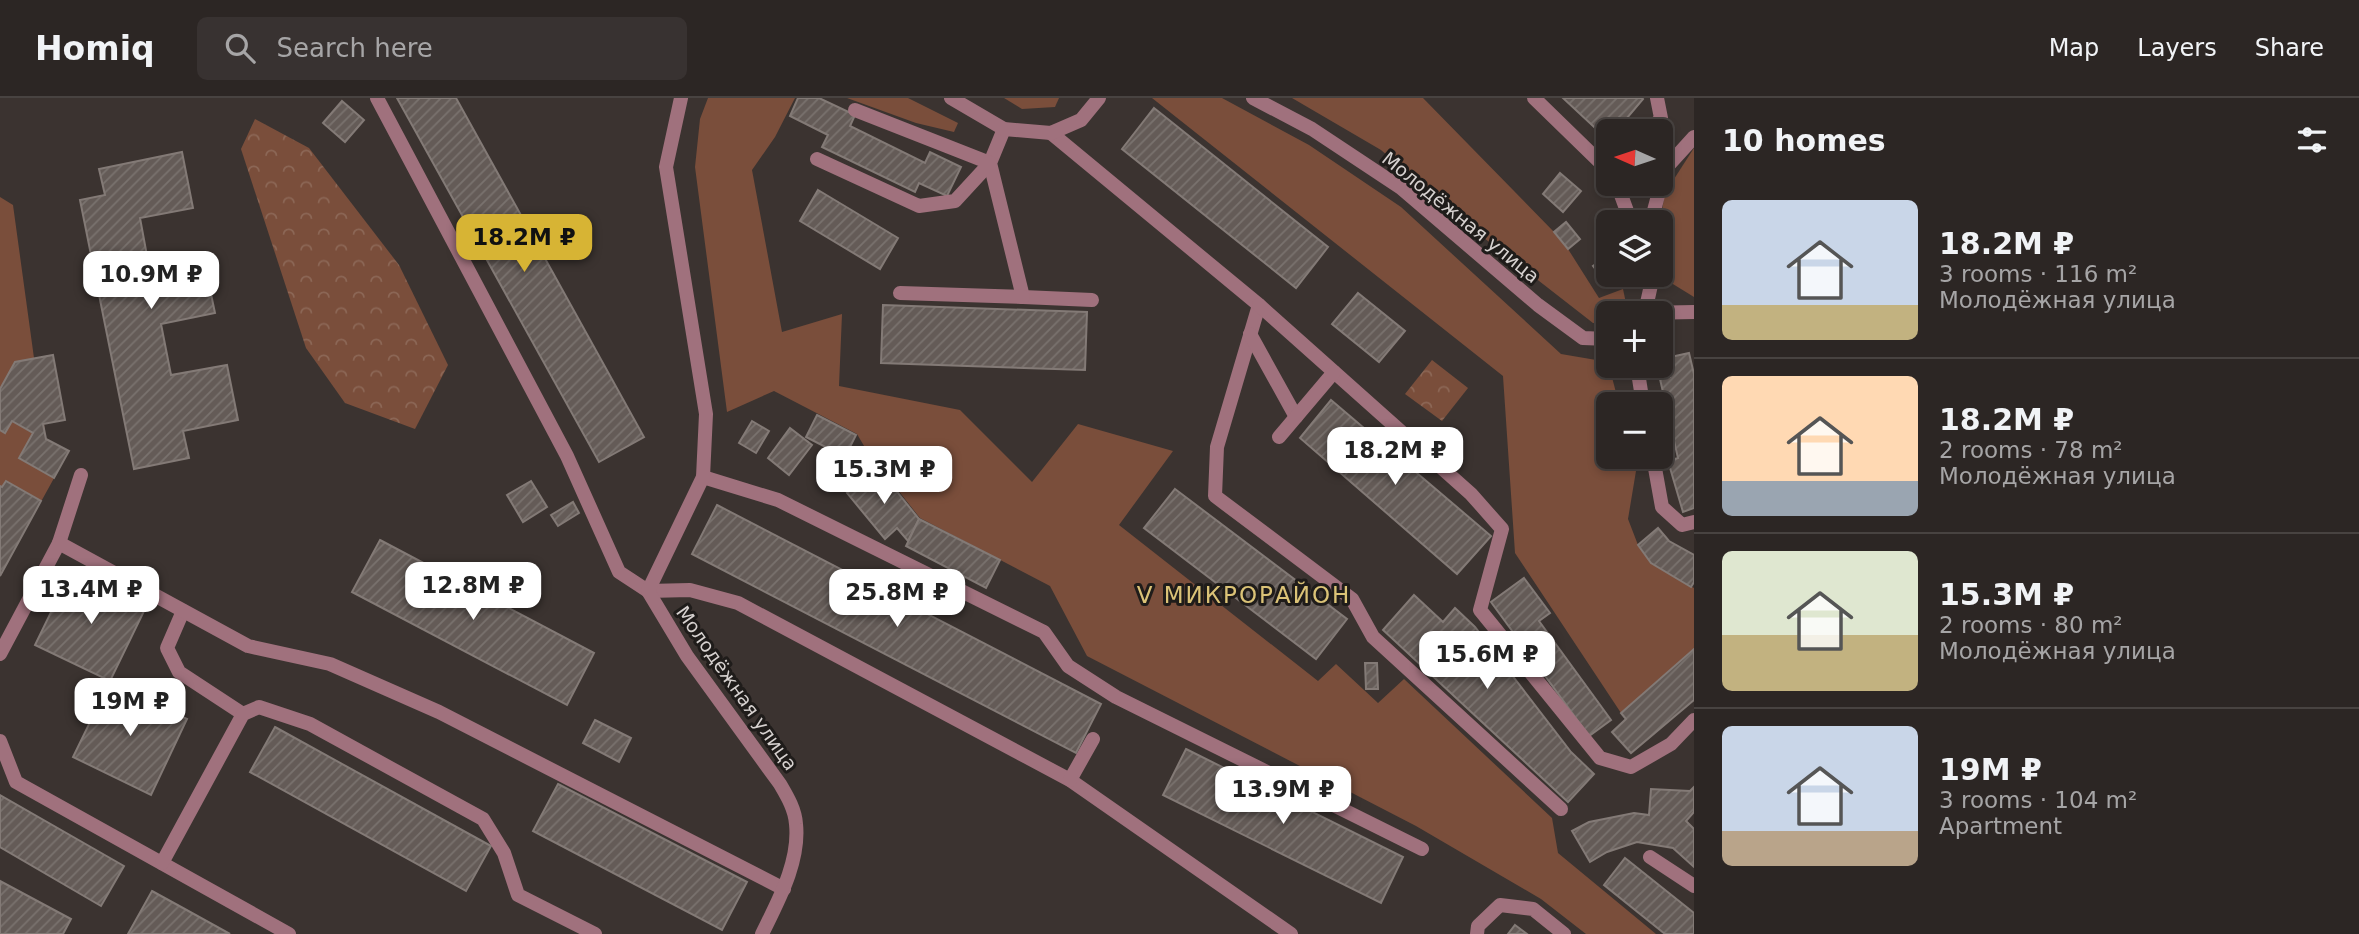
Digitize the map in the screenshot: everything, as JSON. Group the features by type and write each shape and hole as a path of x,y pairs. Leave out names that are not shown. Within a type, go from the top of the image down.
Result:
{"street":[{"path":"377,98 567,456 619,572 648,591 690,590 738,603 1070,780 1291,934"},
{"path":"648,591 703,477 706,414 666,167 681,98"},
{"path":"951,98 1004,128 1051,133 1081,120 1099,98"},
{"name":"Молодёжная улица","path":"1253,98 1312,129 1401,188 1538,305 1583,338 1596,339"},
{"path":"1534,98 1596,158"},
{"path":"1657,98 1660,119"},
{"path":"855,110 990,163"},
{"path":"817,159 919,206 955,201 990,163 1004,128"},
{"path":"1051,133 1259,305 1471,494 1502,529 1480,610 1600,758 1631,767 1671,744 1694,720"},
{"path":"1654,210 1665,169 1694,137"},
{"path":"990,163 1023,297"},
{"path":"900,293 1092,300"},
{"path":"1259,305 1217,447 1215,496 1352,599 1373,637 1561,809"},
{"path":"1673,312 1694,312"},
{"path":"1250,334 1296,417"},
{"path":"1279,438 1334,372"},
{"path":"1655,469 1662,507 1690,526"},
{"path":"0,654 60,543 81,475"},
{"path":"703,477 778,500 1044,632 1068,666 1116,697 1422,849"},
{"path":"60,543 248,646 330,664 439,712 784,889"},
{"name":"Молодёжная улица","path":"648,591 687,656 780,784 790,802 796,823 796,845 784,889 762,934"},
{"path":"183,611 167,648 179,672 243,713"},
{"path":"162,863 243,713 259,707 310,724 483,819 504,853 518,895 595,934"},
{"path":"1070,780 1093,739"},
{"path":"0,741 16,782 289,934"},
{"path":"1650,857 1694,886"},
{"path":"1477,934 1478,926 1500,905 1533,909 1564,934"}],"green space":[{"path":"708,98 795,98 775,137 752,170 782,332 842,314 839,386 960,410 1032,482 1078,424 1173,451 1119,525 1318,681 1336,664 1378,703 1404,679 1552,818 1558,853 1656,934 1586,934 1541,899 1416,826 1087,656 1050,586 920,518 867,451 857,434 774,391 727,412 695,167 700,119"},
{"path":"847,98 908,98 958,123 954,132 916,123"},
{"path":"1004,98 1059,98 1055,107 1022,109"},
{"path":"1152,98 1222,98 1309,145 1401,207 1561,354 1596,360 1596,378 1612,378 1616,392 1596,392 1596,469 1636,469 1628,519 1638,545 1651,563 1694,588 1694,649 1621,713 1515,553 1503,376"},
{"path":"1292,98 1423,98 1554,232 1599,298 1623,289 1626,301 1596,301 1596,323 1593,323 1484,238 1381,150"},
{"path":"255,119 309,148 399,265 448,365 415,429 345,403 306,348 241,149"},
{"path":"1694,148 1694,297 1673,284 1673,210 1662,210 1664,196 1673,196 1673,181"},
{"path":"0,197 13,205 34,358 53,355 65,420 44,424 46,439 69,451 0,576"},
{"path":"1432,360 1468,388 1442,421 1405,394"}],"building":[{"path":"397,98 456,98 644,437 599,462"},
{"path":"798,98 819,98 855,115 850,126 925,163 930,152 961,167 947,196 919,183 915,192 822,147 828,135 790,116"},
{"path":"1563,98 1643,99 1626,119 1596,119 1596,129"},
{"path":"342,101 364,120 345,142 323,123"},
{"path":"1154,108 1328,247 1296,288 1122,149"},
{"path":"182,152 193,208 140,218 150,272 204,261 215,313 161,324 171,375 227,365 238,420 183,431 189,458 134,469 80,200 105,195 99,169"},
{"path":"1560,173 1581,191 1563,212 1543,194"},
{"path":"818,190 898,238 880,269 800,221"},
{"path":"1566,222 1580,239 1568,249 1554,232"},
{"path":"1358,293 1405,331 1379,362 1332,324"},
{"path":"883,305 1087,312 1085,370 881,363"},
{"path":"1689,353 1694,374 1694,508 1683,512 1670,469 1673,469 1673,460 1678,458 1673,436 1673,392 1663,392 1660,379 1673,378 1673,356"},
{"path":"53,355 65,420 43,424 46,439 69,451 54,478 19,458 33,433 12,421 5,433 0,430 0,389 15,362"},
{"path":"1331,400 1491,536 1457,574 1300,438"},
{"path":"817,415 856,435 845,457 806,437"},
{"path":"752,421 769,431 756,453 739,443"},
{"path":"790,428 812,445 789,475 768,458"},
{"path":"878,468 919,519 908,541 897,528 885,539 847,493"},
{"path":"6,481 41,501 0,576 0,486"},
{"path":"531,481 547,507 523,522 507,495"},
{"path":"1175,489 1347,619 1316,659 1144,528"},
{"path":"573,502 579,513 558,526 551,515"},
{"path":"717,505 1101,704 1076,753 692,554"},
{"path":"919,519 1000,560 986,588 906,546"},
{"path":"1658,528 1669,541 1694,555 1694,582 1691,587 1651,563 1638,545"},
{"path":"380,540 594,653 567,705 352,592"},
{"path":"71,571 146,607 110,681 35,645"},
{"path":"1524,578 1550,613 1539,621 1611,720 1589,736 1491,602"},
{"path":"1414,595 1443,622 1455,608 1475,627 1571,752 1594,774 1568,802 1383,630"},
{"path":"1694,649 1694,700 1631,753 1612,732 1626,719 1621,713"},
{"path":"1365,663 1377,663 1378,689 1366,689"},
{"path":"110,681 187,719 151,795 73,757"},
{"path":"595,720 631,738 619,762 583,743"},
{"path":"275,727 491,846 466,891 250,772"},
{"path":"1186,749 1403,857 1381,903 1163,795"},
{"path":"558,784 747,882 722,930 533,831"},
{"path":"1694,787 1694,812 1686,821 1694,829 1694,867 1673,848 1637,842 1607,852 1590,862 1572,831 1589,822 1634,813 1649,815 1651,789 1690,791"},
{"path":"0,795 124,866 101,906 0,847"},
{"path":"1625,858 1694,913 1694,934 1665,934 1604,885"},
{"path":"0,881 71,919 63,934 0,934"},
{"path":"152,891 183,908 230,934 128,934"},
{"path":"1515,925 1527,934 1508,934"}],"district":[{"name":"V МИКРОРАЙОН","path":"1244,595"}]}
